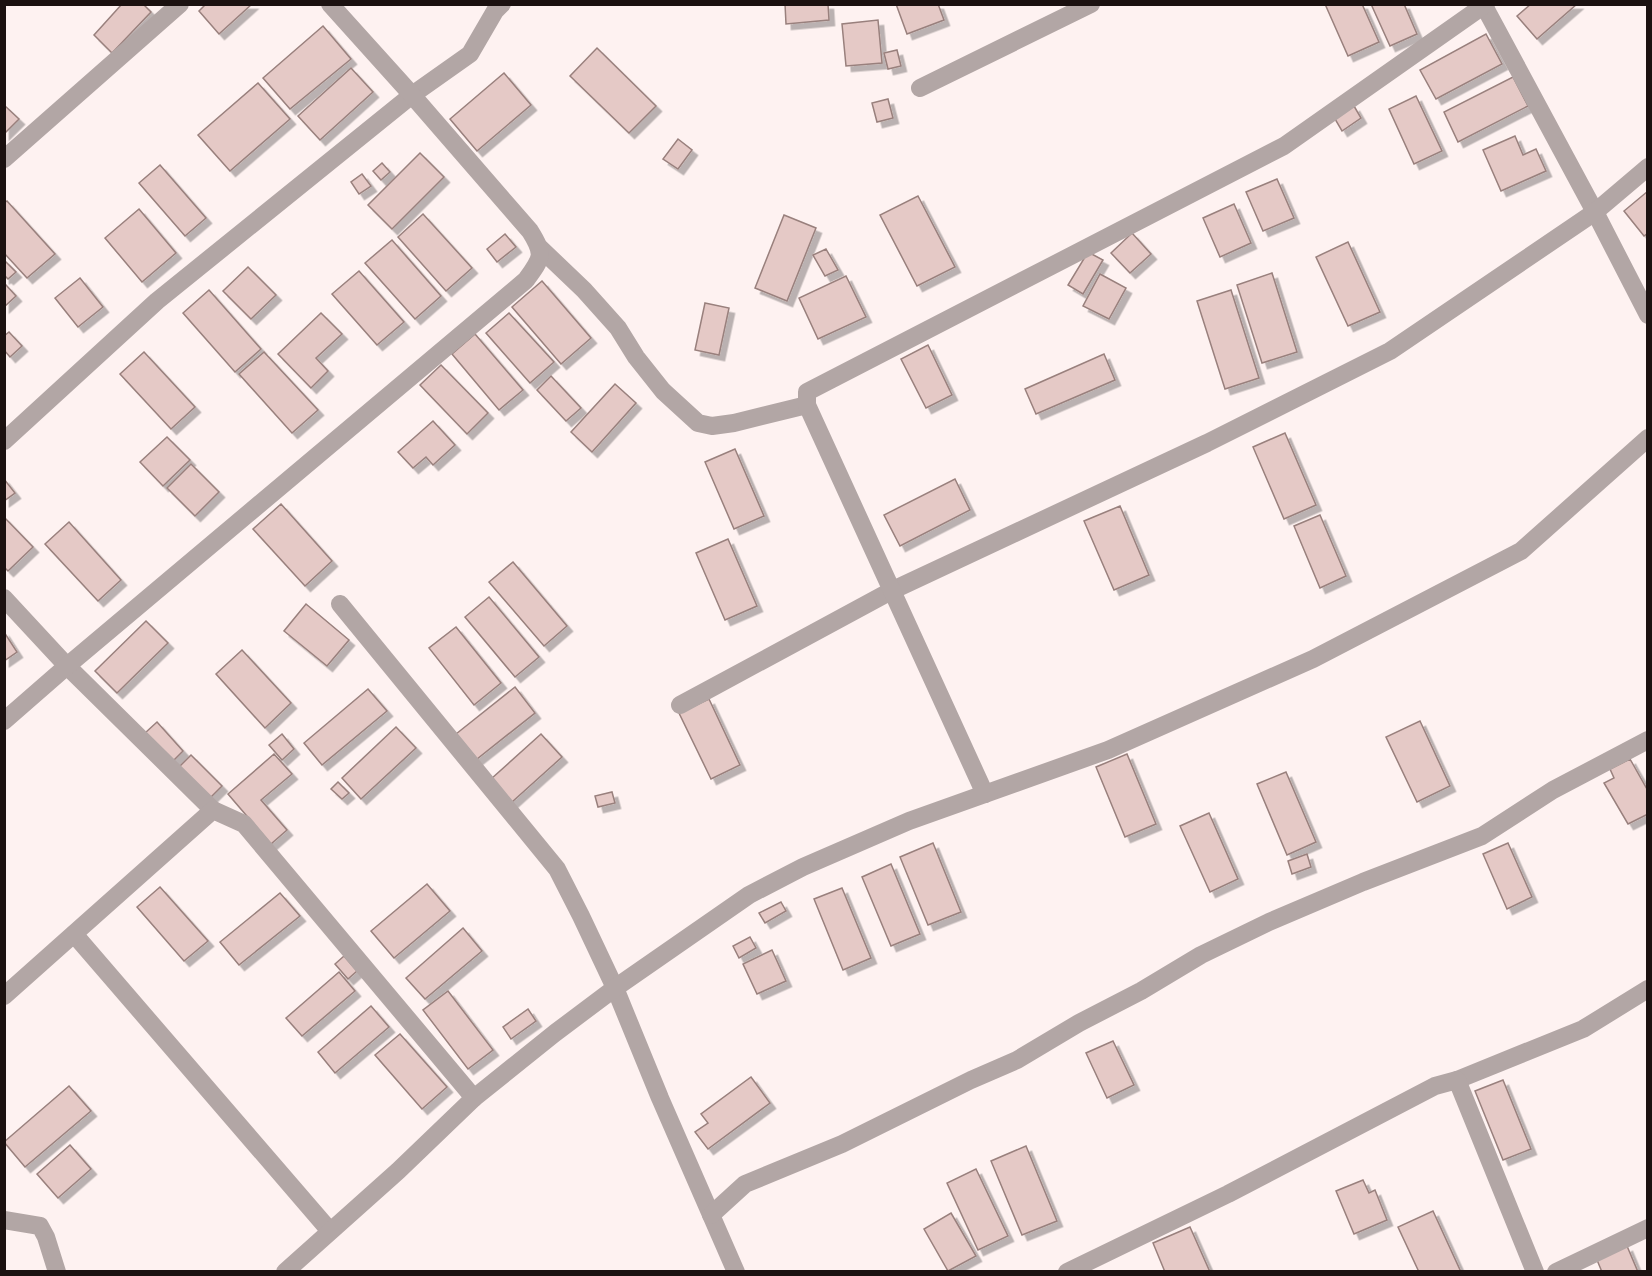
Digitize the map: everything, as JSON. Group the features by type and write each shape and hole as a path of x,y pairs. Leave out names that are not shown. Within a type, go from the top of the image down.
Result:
{"street":[{"path":"4,159 180,4"},
{"path":"330,4 530,231 540,248 584,290 618,328 636,357 663,391 698,423 712,426 734,423 807,405"},
{"path":"4,441 157,301 412,95 470,54 495,11 502,4"},
{"path":"920,87 1091,4"},
{"path":"985,794 807,405 807,392 1284,146 1484,5 1595,212 1647,315"},
{"path":"680,705 891,591 1207,443 1390,351 1595,212 1647,166"},
{"path":"4,721 526,280 538,262 540,248"},
{"path":"293,1269 474,1098 615,988 749,895 803,867 909,821 1108,750 1313,659 1521,550 1647,438"},
{"path":"4,598 67,666 213,810 244,824 474,1098"},
{"path":"340,604 557,869 615,988 736,1272"},
{"path":"711,1215 745,1184 842,1144 971,1080 1017,1060 1079,1023 1142,991 1201,955 1269,922 1363,882 1482,836 1553,790 1647,740"},
{"path":"4,996 213,810"},
{"path":"74,934 330,1232"},
{"path":"1066,1272 1228,1194 1435,1086 1457,1080 1583,1029 1647,989"},
{"path":"1457,1080 1535,1272"},
{"path":"4,1220 40,1226 46,1237 57,1272"},
{"path":"1556,1272 1647,1228"}],"building":[{"path":"122,4 143,4 151,12 112,53 94,35"},
{"path":"206,4 252,4 219,34 199,11"},
{"path":"785,4 828,4 829,20 786,24"},
{"path":"896,4 938,4 944,20 907,34"},
{"path":"1325,4 1362,4 1379,42 1348,56"},
{"path":"1371,4 1404,4 1417,34 1390,46"},
{"path":"1531,4 1577,4 1537,39 1517,16"},
{"path":"878,20 882,63 846,66 842,24"},
{"path":"323,26 351,59 290,109 263,78"},
{"path":"1486,34 1502,64 1436,99 1420,70"},
{"path":"597,48 656,106 629,133 570,76"},
{"path":"897,50 901,66 888,69 884,53"},
{"path":"351,68 373,92 320,140 298,116"},
{"path":"504,73 531,105 477,151 450,119"},
{"path":"1513,77 1528,106 1458,142 1444,112"},
{"path":"258,83 290,119 230,171 198,135"},
{"path":"1416,96 1442,151 1414,164 1389,109"},
{"path":"888,99 893,118 877,122 872,103"},
{"path":"4,105 19,119 4,134"},
{"path":"1354,106 1361,118 1342,131 1335,119"},
{"path":"1515,136 1523,155 1536,149 1546,171 1501,191 1483,150"},
{"path":"678,139 692,150 678,169 663,159"},
{"path":"420,153 444,177 392,229 368,205"},
{"path":"382,163 390,172 381,180 373,171"},
{"path":"160,165 206,218 185,236 139,183"},
{"path":"362,174 371,186 359,194 351,182"},
{"path":"1277,179 1294,218 1263,231 1246,192"},
{"path":"1648,191 1648,233 1644,236 1624,211"},
{"path":"918,196 955,267 917,286 880,215"},
{"path":"7,201 55,254 27,278 4,253 4,203"},
{"path":"1234,204 1251,243 1220,257 1203,218"},
{"path":"139,209 176,253 142,282 105,238"},
{"path":"423,214 472,268 446,291 398,237"},
{"path":"784,215 816,228 787,301 755,288"},
{"path":"1132,233 1151,254 1130,273 1111,253"},
{"path":"505,234 516,247 497,262 487,249"},
{"path":"392,240 441,296 415,319 365,263"},
{"path":"1348,242 1380,312 1348,326 1316,257"},
{"path":"826,249 838,270 825,276 813,255"},
{"path":"1088,252 1103,260 1083,294 1068,285"},
{"path":"4,260 16,272 8,279 4,278"},
{"path":"248,267 276,295 251,319 223,291"},
{"path":"359,271 404,322 377,345 332,294"},
{"path":"1272,273 1297,352 1262,363 1237,285"},
{"path":"1100,274 1126,288 1109,319 1083,306"},
{"path":"846,276 866,317 818,339 799,298"},
{"path":"80,278 103,307 78,327 55,298"},
{"path":"542,281 591,338 561,364 512,307"},
{"path":"6,285 16,296 4,307 4,286"},
{"path":"209,290 261,349 235,372 183,313"},
{"path":"1231,290 1259,378 1225,389 1197,301"},
{"path":"705,303 729,308 719,355 695,350"},
{"path":"321,313 342,334 316,358 328,371 311,388 278,354"},
{"path":"509,313 554,362 530,383 486,333"},
{"path":"9,332 22,346 10,357 4,350 4,336"},
{"path":"475,334 523,390 499,410 452,354"},
{"path":"928,345 952,395 926,408 901,359"},
{"path":"144,352 195,407 171,429 120,374"},
{"path":"264,352 318,410 292,433 239,374"},
{"path":"1104,354 1115,380 1036,414 1025,389"},
{"path":"441,365 488,413 467,434 420,385"},
{"path":"551,376 581,408 566,421 537,390"},
{"path":"615,384 636,403 592,452 571,432"},
{"path":"433,421 455,445 433,465 426,457 413,468 398,452"},
{"path":"1285,433 1316,505 1284,519 1253,447"},
{"path":"167,437 190,460 163,486 140,462"},
{"path":"735,449 764,516 734,529 705,462"},
{"path":"191,464 219,492 195,516 167,488"},
{"path":"4,479 15,493 4,501"},
{"path":"955,479 970,510 900,546 884,515"},
{"path":"281,504 332,561 305,586 253,529"},
{"path":"1120,506 1149,575 1114,590 1084,521"},
{"path":"1320,515 1346,576 1320,588 1294,526"},
{"path":"4,517 33,547 8,571 4,567"},
{"path":"69,522 121,580 98,601 45,544"},
{"path":"728,539 757,606 725,620 696,553"},
{"path":"513,562 567,626 544,646 489,582"},
{"path":"489,597 539,657 515,677 465,617"},
{"path":"306,604 349,640 327,666 284,631"},
{"path":"146,621 168,643 117,693 95,671"},
{"path":"456,627 501,683 474,705 429,648"},
{"path":"4,632 17,652 4,661"},
{"path":"242,650 291,703 265,728 216,674"},
{"path":"515,687 535,713 477,759 456,734"},
{"path":"368,689 387,711 322,765 304,743"},
{"path":"709,699 740,765 711,779 679,713"},
{"path":"1420,721 1450,786 1417,802 1386,737"},
{"path":"157,722 183,751 171,763 145,733"},
{"path":"396,727 416,748 361,799 342,778"},
{"path":"282,734 294,749 282,760 269,745"},
{"path":"541,734 562,757 512,802 491,779"},
{"path":"274,754 292,774 261,800 287,830 271,844 228,794"},
{"path":"1127,754 1156,824 1125,837 1096,767"},
{"path":"191,755 222,786 208,800 177,769"},
{"path":"1630,759 1648,791 1648,814 1628,824 1604,783 1614,778 1610,769"},
{"path":"1286,772 1316,842 1287,855 1257,784"},
{"path":"338,782 349,793 342,799 331,789"},
{"path":"612,792 615,803 598,807 595,796"},
{"path":"1209,813 1238,879 1210,892 1180,826"},
{"path":"933,843 961,912 928,925 900,857"},
{"path":"1508,843 1532,897 1507,909 1483,854"},
{"path":"1307,854 1311,867 1292,874 1288,861"},
{"path":"891,864 920,934 891,946 862,877"},
{"path":"427,884 450,911 394,958 371,931"},
{"path":"160,887 208,941 184,961 137,907"},
{"path":"842,888 871,958 843,970 814,899"},
{"path":"280,893 300,916 239,965 220,942"},
{"path":"781,902 786,911 765,923 759,913"},
{"path":"463,928 482,951 425,999 406,978"},
{"path":"750,937 756,948 739,958 733,946"},
{"path":"772,950 786,981 757,994 743,964"},
{"path":"344,956 357,971 348,979 335,964"},
{"path":"339,972 355,991 302,1036 286,1018"},
{"path":"448,991 493,1050 468,1069 423,1010"},
{"path":"371,1006 389,1027 335,1073 318,1052"},
{"path":"528,1009 536,1021 511,1039 503,1027"},
{"path":"400,1034 447,1087 422,1109 375,1055"},
{"path":"1113,1041 1134,1085 1107,1098 1086,1053"},
{"path":"751,1077 770,1103 708,1149 695,1132 708,1123 701,1114"},
{"path":"1503,1080 1531,1149 1503,1160 1475,1091"},
{"path":"69,1086 91,1111 25,1167 4,1142"},
{"path":"70,1145 91,1169 58,1198 37,1174"},
{"path":"1026,1146 1057,1221 1022,1235 991,1161"},
{"path":"976,1169 1008,1236 978,1250 947,1183"},
{"path":"1363,1180 1369,1193 1375,1190 1387,1220 1354,1234 1336,1191"},
{"path":"1433,1211 1461,1272 1419,1272 1398,1227"},
{"path":"951,1213 976,1256 948,1271 924,1229"},
{"path":"1190,1227 1210,1272 1165,1272 1153,1243"},
{"path":"1627,1246 1638,1272 1602,1272 1597,1260"}]}
